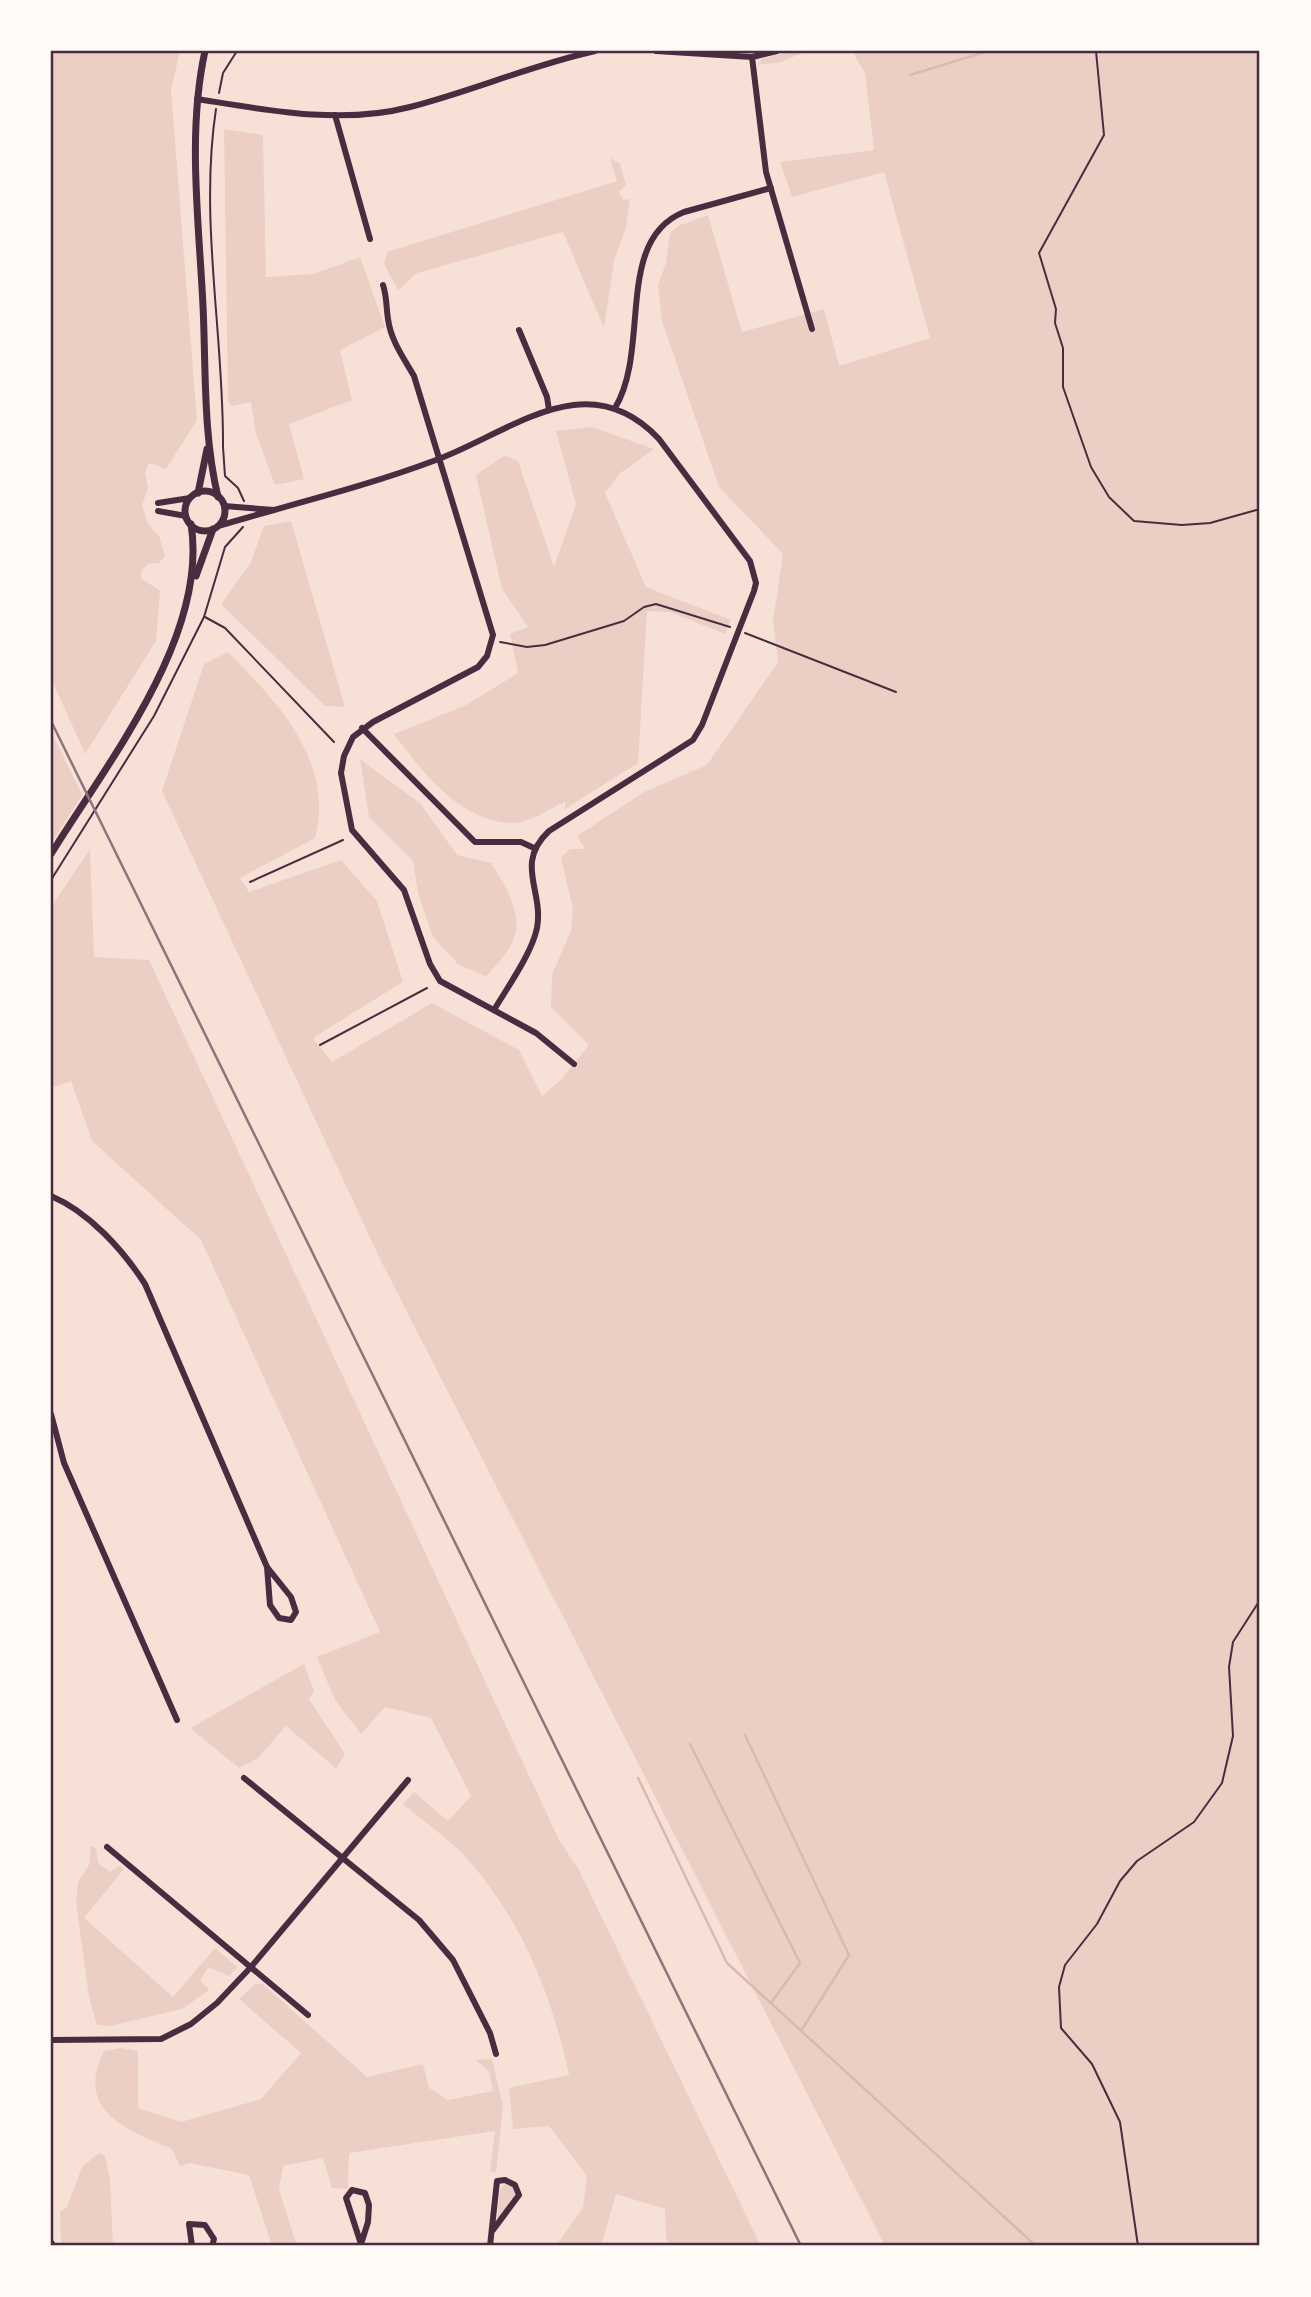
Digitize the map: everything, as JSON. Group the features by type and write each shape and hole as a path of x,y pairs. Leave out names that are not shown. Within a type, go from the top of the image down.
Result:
{"street":[{"path":"51,854 159,676 178,634 190,594 216,528 224,517 224,506 218,497 209,442 195,140 197,99 205,51"},
{"path":"197,99 295,114 335,115 408,108 595,51"},
{"path":"656,51 752,57 777,51"},
{"path":"752,57 762,150 812,329"},
{"path":"335,115 370,239"},
{"path":"615,408 629,380 643,256 654,233 672,217 684,212 771,187"},
{"path":"383,285 396,345 401,358 414,376 492,629 492,642 487,656 478,667 362,728 347,747 341,773 352,830 404,890 435,974 447,986 536,1033 574,1064"},
{"path":"519,330 547,397 549,410"},
{"path":"191,524 202,531 216,528 440,459 521,418 583,405 615,408 644,423 659,439 750,561 756,583 702,724 693,740 549,831 534,848 530,863 537,926 494,1010"},
{"path":"198,493 209,442"},
{"path":"190,594 194,547 191,524 186,516 158,507 198,493 208,492 218,497"},
{"path":"186,516 190,498"},
{"path":"224,506 274,510"},
{"path":"362,728 475,842 521,842 534,848"},
{"path":"51,1196 69,1204 85,1217 133,1265 145,1284 267,1567 291,1597 296,1612 292,1620 279,1618 270,1605 267,1567"},
{"path":"51,1414 64,1463 177,1720"},
{"path":"244,1778 419,1920 453,1960 486,2023 496,2054"},
{"path":"51,2040 161,2039 191,2024 217,2003 251,1967 408,1780"},
{"path":"107,1847 308,2015"},
{"path":"490,2246 497,2181 505,2179 515,2185 519,2195 493,2230"},
{"path":"352,2190 365,2193 369,2205 361,2245 346,2197 352,2190"},
{"path":"192,2246 189,2224 205,2225 214,2239 212,2246"}],"path":[{"path":"225,477 211,140 223,73 237,51"},
{"path":"1096,51 1104,135 1039,253 1056,309 1055,323 1063,348 1063,387 1072,416 1091,467 1104,490 1134,521 1210,523 1260,509"},
{"path":"51,880 125,766 204,617 225,547"},
{"path":"492,642 527,647 545,645 624,621 644,607 656,604 738,630 896,692"},
{"path":"204,617 225,628 334,742"},
{"path":"250,882 343,840"},
{"path":"320,1045 427,988"},
{"path":"1138,2246 1120,2122 1092,2064 1061,2028 1059,1987 1065,1965 1097,1924 1120,1881 1137,1861 1194,1822 1222,1783 1233,1736 1229,1667 1233,1642 1260,1600"}],"shaded area":[{"path":"51,51 180,51 171,90 197,420 166,469 149,463 145,473 148,488 142,505 148,524 159,536 165,556 159,563 148,564 142,570 141,578 160,591 156,641 85,754 51,678"},
{"path":"790,51 807,51 781,62 757,65 762,59"},
{"path":"852,51 1260,51 1260,2246 885,2246 381,1261 162,791 204,664 228,652 265,691 297,735 309,758 317,783 319,810 315,838 240,878 249,892 341,860 377,901 403,982 313,1038 332,1062 432,1003 519,1050 542,1096 562,1079 589,1045 551,1007 552,975 571,930 573,909 561,858 570,849 585,849 577,836 644,792 707,765 778,662 773,621 783,554 719,487 662,321 658,285 666,263 670,233 680,225 708,215 742,332 824,309 839,366 930,338 884,172 792,197 780,162 874,150 865,73"},
{"path":"224,129 263,135 266,277 314,274 360,257 385,327 340,350 352,400 289,424 304,479 275,485 256,434 251,402 232,406 228,401"},
{"path":"610,158 620,164 626,185 619,192 623,200 630,199 626,227 614,261 604,328 563,232 417,273 398,290 384,264 387,252 617,181"},
{"path":"592,427 654,449 619,474 605,493 646,587 731,620 725,634 670,612 647,611 638,763 565,809 565,802 521,822 496,821 478,815 445,793 417,764 394,734 466,705 518,673 510,634 528,627 502,589 476,475 505,455 518,461 554,567 576,504 556,431"},
{"path":"291,521 345,707 325,706 221,604 250,564 264,526"},
{"path":"51,731 82,795 51,844"},
{"path":"360,759 420,803 457,855 491,863 502,880 515,911 516,931 508,951 486,977 458,964 433,937 418,893 413,861 369,817"},
{"path":"90,849 94,957 149,960 560,1842 578,1868 761,2246 672,2246 666,2239 665,2209 616,2194 601,2246 556,2246 583,2207 587,2176 549,2126 513,2129 509,2088 569,2075 554,2018 534,1963 490,1887 456,1847 403,1804 414,1792 448,1821 471,1796 431,1718 385,1707 361,1734 335,1700 317,1657 380,1632 201,1240 92,1141 71,1081 51,1088 51,907"},
{"path":"304,1664 314,1691 309,1699 345,1754 336,1768 286,1726 257,1759 239,1768 190,1728"},
{"path":"91,1846 96,1848 98,1863 110,1872 120,1866 124,1869 84,1918 173,1997 215,1948 237,1967 229,1976 209,1967 200,1980 209,1990 182,2009 110,2026 97,2025 89,1997 76,1902 78,1882 89,1865"},
{"path":"255,1984 263,1984 367,2077 423,2064 429,2088 448,2100 493,2091 489,2071 475,2060 492,2059 503,2106 496,2173 490,2171 495,2131 349,2153 348,2189 332,2188 323,2158 283,2166 279,2190 297,2246 272,2246 249,2175 189,2163 180,2166 172,2149 123,2125 100,2104 96,2089 96,2072 104,2051 121,2048 138,2051 138,2108 181,2122 261,2099 301,2053 239,1999"},
{"path":"99,2153 105,2156 110,2179 113,2246 61,2246 60,2212 67,2207 82,2167"},
{"path":"505,2184 513,2186 517,2193 497,2221 500,2189"}],"waterway":[{"path":"910,75 988,51"},
{"path":"745,1735 849,1955 801,2031"},
{"path":"690,1744 800,1963 771,2003"},
{"path":"638,1778 727,1963 1036,2246"}],"railway":[{"path":"51,721 801,2246"}]}
